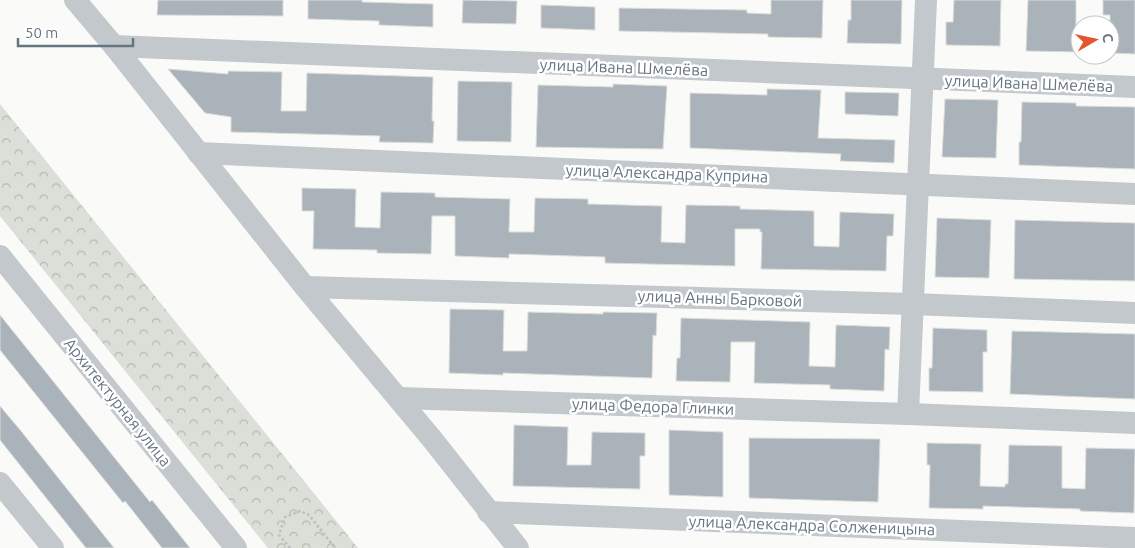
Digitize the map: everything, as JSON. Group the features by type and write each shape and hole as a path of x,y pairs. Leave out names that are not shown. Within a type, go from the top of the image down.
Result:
{"street":[{"path":"75,0 114,46 305,287 399,398 518,548"},
{"path":"908,414 926,0"},
{"name":"улица Ивана Шмелёва","path":"114,46 1135,87"},
{"name":"улица Александра Куприна","path":"198,153 1135,194"},
{"name":"Архитектурная улица","path":"0,256 236,548"},
{"name":"улица Анны Барковой","path":"305,287 912,304 1135,313"},
{"name":"улица Федора Глинки","path":"399,398 1135,423"},
{"path":"0,483 53,548"},
{"name":"улица Александра Солженицына","path":"488,512 1135,538"}],"path":[{"path":"290,548 279,535 285,517 300,511 309,515 336,548"}],"green space":[{"path":"0,104 358,548 268,548 0,216"}],"building":[{"path":"158,0 283,0 283,16 157,15"},
{"path":"308,0 362,0 362,2 433,4 433,27 379,25 379,21 308,19"},
{"path":"463,0 517,1 516,24 462,23"},
{"path":"771,0 823,0 822,38 768,37 768,34 619,31 619,8 747,10 747,13 771,14"},
{"path":"851,0 902,0 901,44 847,43 848,20 851,20"},
{"path":"954,0 1001,0 1000,46 946,45 946,22 953,22"},
{"path":"1028,0 1076,0 1076,15 1070,15 1070,52 1026,51"},
{"path":"1103,0 1135,0 1135,54 1120,53 1120,15 1103,15"},
{"path":"541,5 595,7 595,30 541,28"},
{"path":"168,69 228,74 228,71 282,72 281,111 306,111 307,73 433,77 433,143 379,142 380,136 231,132 231,117 205,113"},
{"path":"458,81 512,82 511,142 457,141"},
{"path":"613,84 667,86 663,149 536,147 538,85 613,87"},
{"path":"767,89 821,90 818,138 895,140 894,163 840,161 841,154 690,148 690,93 767,95"},
{"path":"845,92 899,93 898,116 845,114"},
{"path":"945,99 998,100 996,158 942,157"},
{"path":"1022,102 1076,103 1076,106 1135,107 1135,169 1019,165"},
{"path":"302,188 356,189 355,227 380,228 381,192 435,193 435,197 510,199 509,232 534,232 535,198 588,199 588,204 662,206 661,242 685,243 686,205 740,206 740,209 814,211 814,246 839,247 840,212 894,214 893,236 887,236 886,271 761,269 762,232 760,232 760,229 735,229 735,266 605,263 605,257 509,254 509,258 455,256 455,216 432,216 431,254 377,253 377,250 313,249 314,211 302,211"},
{"path":"937,218 991,220 989,278 935,277"},
{"path":"1015,220 1135,223 1135,281 1014,279"},
{"path":"450,309 504,310 503,351 527,351 528,312 657,313 656,336 653,335 652,378 449,373"},
{"path":"0,315 150,502 152,500 190,548 162,548 125,501 123,503 0,350"},
{"path":"681,318 810,322 809,366 835,367 836,325 890,327 889,350 885,349 884,391 830,389 830,385 754,383 755,342 731,342 730,382 676,381 677,358 680,358"},
{"path":"933,328 987,330 987,352 983,352 983,392 929,391 929,368 932,368"},
{"path":"1012,331 1135,334 1135,399 1010,394"},
{"path":"0,406 114,548 86,548 0,440"},
{"path":"514,425 568,427 567,465 591,465 592,432 645,433 645,456 640,456 640,489 513,486"},
{"path":"669,430 723,432 723,497 669,495"},
{"path":"749,438 880,439 878,502 749,498"},
{"path":"927,443 981,444 980,486 1005,487 1005,484 1008,484 1009,445 1062,446 1062,488 1085,489 1086,448 1135,449 1134,513 983,506 983,509 929,508 930,465 927,465"}]}
